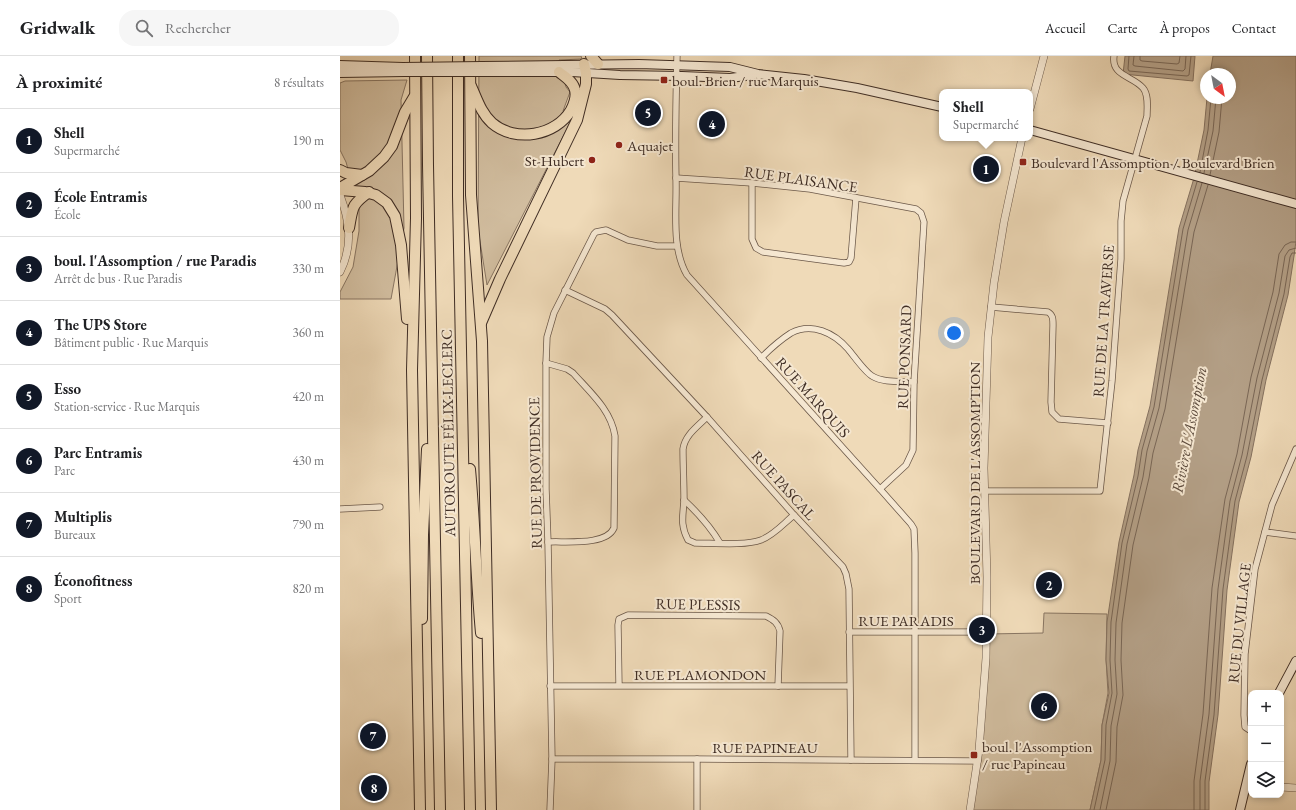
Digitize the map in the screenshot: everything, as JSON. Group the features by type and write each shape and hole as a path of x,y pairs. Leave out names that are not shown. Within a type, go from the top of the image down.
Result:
{"highway":[{"path":"415,56 414,97 416,218 412,370 420,810"},
{"name":"AUTOROUTE FÉLIX-LECLERC","path":"427,56 427,127 440,810"},
{"name":"AUTOROUTE FÉLIX-LECLERC","path":"458,56 459,204 470,810"},
{"path":"470,56 471,206 481,324 491,810"},
{"path":"481,324 500,279 578,120 585,90 586,68"},
{"path":"469,80 479,106 492,122 501,129 510,133 520,135 533,134 546,131 558,125 569,114 573,105 576,95 574,86 559,72"},
{"path":"340,189 378,164 387,153 396,136 405,112 414,97"},
{"path":"340,170 346,173 362,175"},
{"path":"340,189 369,192 378,196 387,203 394,213 398,224 401,245 412,370"},
{"path":"349,228 354,205 369,192"},
{"path":"418,682 423,604 423,535 431,333"},
{"path":"463,397 475,517 477,590 489,725"}],"main road":[{"path":"482,69 559,72 586,68 594,60 730,67 758,74 790,77 890,94 939,106"},
{"path":"340,65 404,69 586,68 620,75 730,78 758,74"},
{"path":"340,73 404,69"},
{"path":"1033,131 1296,204"},
{"path":"1281,690 1296,661"},
{"path":"1240,810 1248,785"}],"street":[{"name":"RUE MARQUIS","path":"676,56 677,246 681,265 687,275 880,489 914,529 916,760"},
{"path":"1033,98 1044,56"},
{"name":"RUE DE LA TRAVERSE","path":"985,491 1100,491 1108,423 1121,259 1121,221 1123,201 1147,116 1147,97 1143,89 1116,69 1113,63 1114,56"},
{"name":"BOULEVARD DE L'ASSOMPTION","path":"970,810 978,761 985,683 987,632 984,428 990,307 1009,194 1021,141"},
{"name":"RUE PLAISANCE","path":"676,178 752,183 810,189 916,209 921,213"},
{"path":"752,183 752,239 756,248 763,252 844,263 848,262 851,258 856,198"},
{"path":"340,195 349,228 348,248 340,272"},
{"name":"RUE PONSARD","path":"880,489 906,465 911,456 914,437 914,382 924,222 921,213"},
{"name":"RUE DE PROVIDENCE","path":"550,810 552,759 546,489 547,337 554,313 596,232 606,230 628,240 657,246 677,246"},
{"name":"RUE PASCAL","path":"565,290 605,309 707,417 842,567 846,574 849,589 851,760"},
{"path":"990,307 1048,312 1051,314 1053,318 1052,412 1059,419 1108,423"},
{"path":"761,358 780,340 793,332 810,328 825,331 841,340 870,375 879,379 891,381 914,382"},
{"path":"546,363 567,369 573,373 604,408 613,425 615,436 614,528 612,533 597,541 548,542"},
{"path":"707,417 689,434 684,441 684,500 682,523 683,532 688,540 695,543 748,543 760,540 772,534 794,515"},
{"name":"RUE DU VILLAGE","path":"1248,730 1245,727 1244,715 1245,654 1255,569 1272,504 1296,450"},
{"path":"684,500 710,527 720,543"},
{"path":"340,509 380,507"},
{"path":"1265,532 1296,536"},
{"name":"RUE PLESSIS","path":"618,685 618,625 619,619 628,615 766,616 774,620 780,631 778,686"},
{"name":"RUE PARADIS","path":"849,632 987,632"},
{"name":"RUE PLAMONDON","path":"550,686 849,686"},
{"name":"RUE PAPINEAU","path":"552,759 978,761"},
{"path":"697,759 697,810"},
{"path":"1284,787 1296,788"}],"shaded area":[{"path":"479,56 581,56 582,59 559,60 566,87 570,92 563,111 572,119 487,285 478,229"},
{"path":"407,80 401,100 404,228 391,299 340,299 340,292 353,267 359,231 359,208 346,162 340,150 340,83 345,81"},
{"path":"1044,613 1107,614 1106,659 1108,693 1102,725 1101,760 1090,810 971,810 987,634 1043,633"}],"water":[{"path":"1125,56 1195,56 1193,81 1123,74"},
{"name":"Rivière L'Assomption","path":"1213,56 1296,56 1296,241 1288,295 1266,380 1251,457 1239,502 1227,590 1218,715 1209,782 1209,810 1090,810 1101,760 1102,725 1109,693 1106,660 1107,622 1119,542 1138,450 1150,406 1179,228 1194,178 1204,130 1206,104 1236,104 1236,68 1211,68"}],"place":[{"name":"boul. Brien / rue Marquis","path":"664,80"},
{"name":"Esso","path":"648,113"},
{"name":"The UPS Store","path":"712,124"},
{"name":"Aquajet","path":"619,145"},
{"name":"St-Hubert","path":"592,160"},
{"name":"Boulevard l'Assomption / Boulevard Brien","path":"1023,162"},
{"name":"Shell","path":"986,169"},
{"name":"École Entramis","path":"1049,585"},
{"name":"boul. l'Assomption / rue Paradis","path":"982,630"},
{"name":"Parc Entramis","path":"1044,706"},
{"name":"Multiplis","path":"373,736"},
{"name":"boul. l'Assomption / rue Papineau","path":"974,755"},
{"name":"Éconofitness","path":"374,788"}]}
